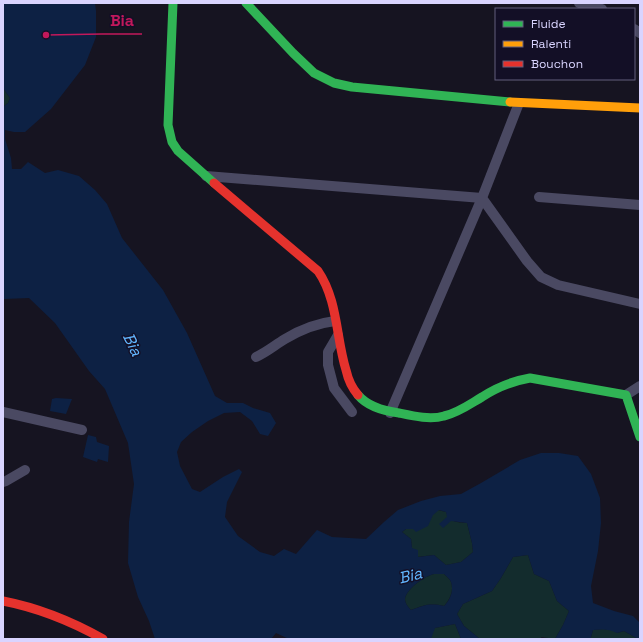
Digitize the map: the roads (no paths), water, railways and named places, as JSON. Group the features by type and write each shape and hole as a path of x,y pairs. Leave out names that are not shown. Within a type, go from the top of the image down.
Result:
{"street":[{"path":"173,3 168,125 172,142 178,151 206,176 318,271 330,294 344,365 349,380 356,393 366,402 378,409 390,413 428,417 444,416 457,412 504,385 530,378 626,395 640,386"},
{"path":"246,3 314,73 334,83 352,87 519,103 640,108"},
{"path":"579,3 598,8"},
{"path":"390,413 482,198 519,103"},
{"path":"206,176 482,198 527,261 541,276 558,285 640,304"},
{"path":"539,197 640,205"},
{"path":"256,357 297,332 324,322 335,321"},
{"path":"338,335 328,352 328,365 334,388 352,412"},
{"path":"626,395 640,436"},
{"path":"3,412 82,430"},
{"path":"3,482 25,470"},
{"path":"3,601 21,604 58,617 103,639"}],"water":[{"path":"4,3 95,3 96,37 85,65 51,109 25,132 5,130 5,139 11,158 12,169 21,169 28,162 45,173 58,170 79,176 95,190 107,204 122,238 163,290 187,333 215,396 227,403 243,403 253,408 270,413 276,423 268,436 260,434 252,421 240,412 224,413 208,421 192,432 181,442 177,452 180,466 192,489 200,492 223,477 239,469 242,472 227,502 225,517 238,536 260,552 274,556 284,549 296,554 317,530 332,537 366,539 398,510 421,501 440,496 461,494 520,460 541,453 559,453 578,456 591,474 600,498 601,523 598,551 591,586 593,603 633,616 640,623 640,639 624,631 617,633 603,629 593,630 591,639 555,639 569,611 557,601 549,581 534,574 528,555 513,557 492,591 463,604 457,614 464,626 480,639 461,639 455,624 435,628 431,639 289,639 276,633 271,639 155,639 138,597 128,563 129,522 134,484 128,443 105,389 89,371 55,323 29,298 4,299 3,107 8,103 10,98 3,88","holes":["439,510 446,512 447,517 439,524 443,528 451,521 467,523 473,552 461,562 446,565 434,555 418,557 418,550 412,548 411,539 402,532 406,529 413,529 416,532 428,526 433,515","434,574 444,574 449,579 452,585 452,592 448,601 444,606 427,605 411,610 405,600 406,595 412,587 421,580"]},
{"path":"52,399 72,399 66,414 50,411"},
{"path":"88,435 96,437 97,442 109,446 108,462 98,459 97,462 83,457"}],"place":[{"name":"Bia","path":"46,35"}]}
